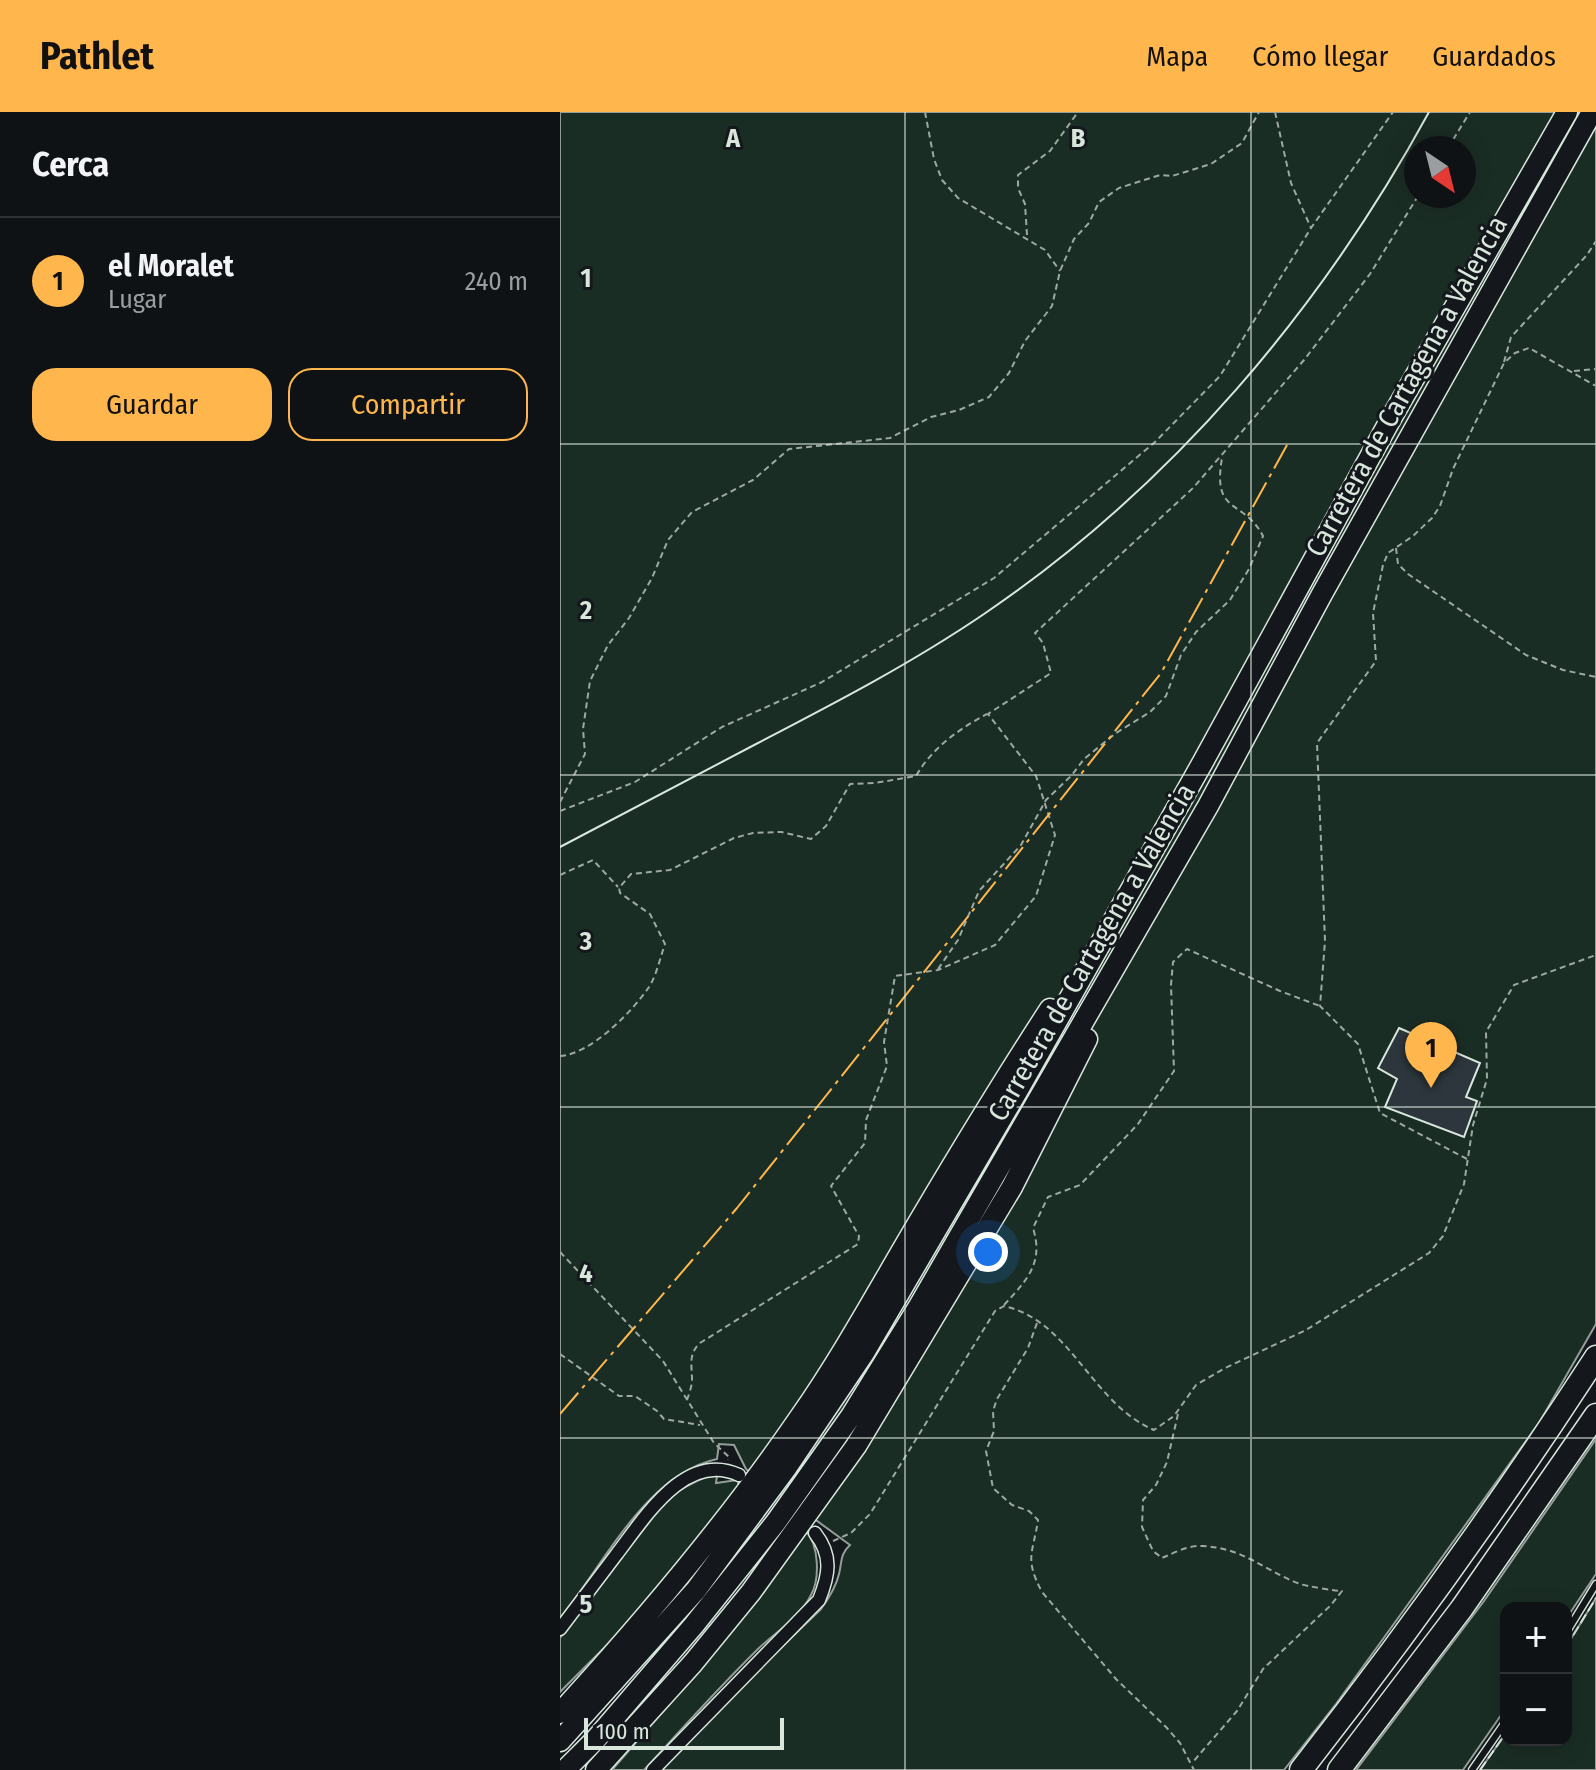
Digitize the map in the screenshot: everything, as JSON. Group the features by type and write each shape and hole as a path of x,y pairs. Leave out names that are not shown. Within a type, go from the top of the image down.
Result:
{"highway":[{"name":"Carretera de Cartagena a Valencia","path":"560,1741 696,1590 829,1408 939,1228 1567,112"},
{"name":"Carretera de Cartagena a Valencia","path":"565,1770 596,1739 694,1625 776,1522 851,1416 919,1306 1208,806 1322,594 1592,112"},
{"path":"563,1709 672,1586 736,1507 801,1416 869,1308 986,1106 1053,1003 1121,889 1173,812"},
{"path":"596,1770 693,1663 751,1592 856,1446 1012,1187 1162,883"},
{"path":"1301,1770 1439,1588 1532,1456 1596,1357"},
{"path":"1339,1770 1462,1608 1596,1415"}],"street":[{"path":"560,1629 657,1501 686,1479 706,1470 733,1472"},
{"path":"653,1770 819,1600 828,1576 825,1545 815,1533"}],"lane":[{"path":"1572,1623 1596,1584"},
{"path":"1472,1770 1500,1730"}],"path":[{"path":"925,112 934,159 942,180 958,198 1045,250 1060,271"},
{"path":"1027,238 1026,214 1018,188 1018,175 1050,151 1078,112"},
{"path":"560,802 585,754 584,717 590,681 608,645 629,618 652,578 668,540 692,512 753,480 789,449 890,438 931,417 959,410 989,397 1009,373 1025,341 1052,306 1060,271 1074,239 1089,223 1099,202 1119,188 1211,164 1242,143 1259,112"},
{"path":"1275,112 1291,183 1311,228"},
{"path":"560,811 635,782 722,727 822,682 994,578 1155,442 1220,376 1311,228 1393,112"},
{"path":"1455,136 1470,112"},
{"path":"619,888 631,874 670,870 744,835 781,832 811,839 826,826 850,784 916,776 942,744 964,726 1051,673 1043,643 1035,633 1193,488 1304,360 1370,274 1411,208"},
{"path":"1320,1006 1325,941 1317,743 1376,661 1373,613 1388,553 1432,518 1440,506 1453,469 1504,363 1511,337 1587,255 1596,241"},
{"path":"1504,363 1515,353 1529,348 1596,386"},
{"path":"1572,371 1596,369"},
{"path":"938,970 958,940 979,891 992,873 1021,845 1046,800 1084,759 1116,733 1150,712 1166,696 1181,655 1196,632 1230,600 1249,569 1263,536 1255,521 1231,506 1221,491 1219,476 1223,454"},
{"path":"1396,547 1398,564 1408,574 1513,648 1563,670 1596,677"},
{"path":"687,1400 692,1381 693,1350 700,1343 858,1244 859,1236 831,1186 865,1143 866,1120 887,1066 884,1042 895,976 938,970 995,945 1036,896 1055,835 1046,800 1036,776 988,714"},
{"path":"560,875 593,860 620,893 650,914 665,944 647,989 620,1019 593,1045 560,1056"},
{"path":"825,1545 851,1533 870,1514 995,1311 1004,1306 1028,1279 1038,1246 1033,1228 1048,1197 1080,1185 1138,1124 1174,1071 1173,962 1187,949 1320,1006 1358,1044 1380,1113 1468,1160"},
{"path":"1004,1306 1029,1313 1057,1337 1119,1409 1135,1422 1154,1430 1174,1416 1196,1385 1306,1330 1429,1253 1452,1219 1464,1184 1473,1125 1487,1079 1486,1032 1514,985 1596,955"},
{"path":"560,1252 663,1361 714,1443 729,1457 733,1472"},
{"path":"1038,1321 1031,1332 1028,1348 1015,1365 993,1411 994,1431 986,1451 993,1488 1012,1505 1029,1511 1038,1520 1030,1560 1033,1575 1042,1592 1116,1679 1180,1743 1194,1770"},
{"path":"560,1354 619,1396 635,1396 664,1419 703,1425"},
{"path":"1178,1414 1167,1462 1156,1485 1143,1500 1142,1527 1153,1551 1162,1558 1182,1549 1201,1546 1224,1550 1248,1556 1302,1585 1342,1591 1263,1669 1237,1711 1192,1763"}],"green space":[{"path":"560,112 1596,112 1596,1324 1539,1423 1336,1704 1284,1770 661,1770 737,1690 821,1609 834,1588 843,1555 850,1545 746,1469 734,1445 719,1444 717,1459 691,1468 647,1502 560,1618"},
{"path":"1596,1439 1596,1574 1572,1610 1572,1602 1500,1602 1500,1717 1463,1770 1356,1770 1484,1601"},
{"path":"709,1475 717,1476 716,1483 737,1480 740,1488 621,1631 560,1692 560,1638 660,1508 679,1490"},
{"path":"806,1531 814,1545 817,1571 807,1603 744,1663 644,1770 612,1770 705,1663"},
{"path":"1596,1598 1596,1770 1480,1770 1500,1742 1500,1746 1572,1746 1572,1637"}],"building":[{"path":"1399,1028 1480,1063 1466,1097 1477,1101 1464,1137 1385,1107 1397,1079 1378,1068"}],"tram line":[{"path":"560,847 844,698 929,649 984,614 1052,564 1117,510 1179,452 1236,390 1290,324 1387,185 1429,112"}],"fence":[{"path":"1572,1637 1596,1598"},
{"path":"1480,1770 1500,1742"}],"power":[{"path":"560,1414 737,1208 1161,673 1287,445"}],"place":[{"name":"el Moralet","path":"1431,1088"}]}
